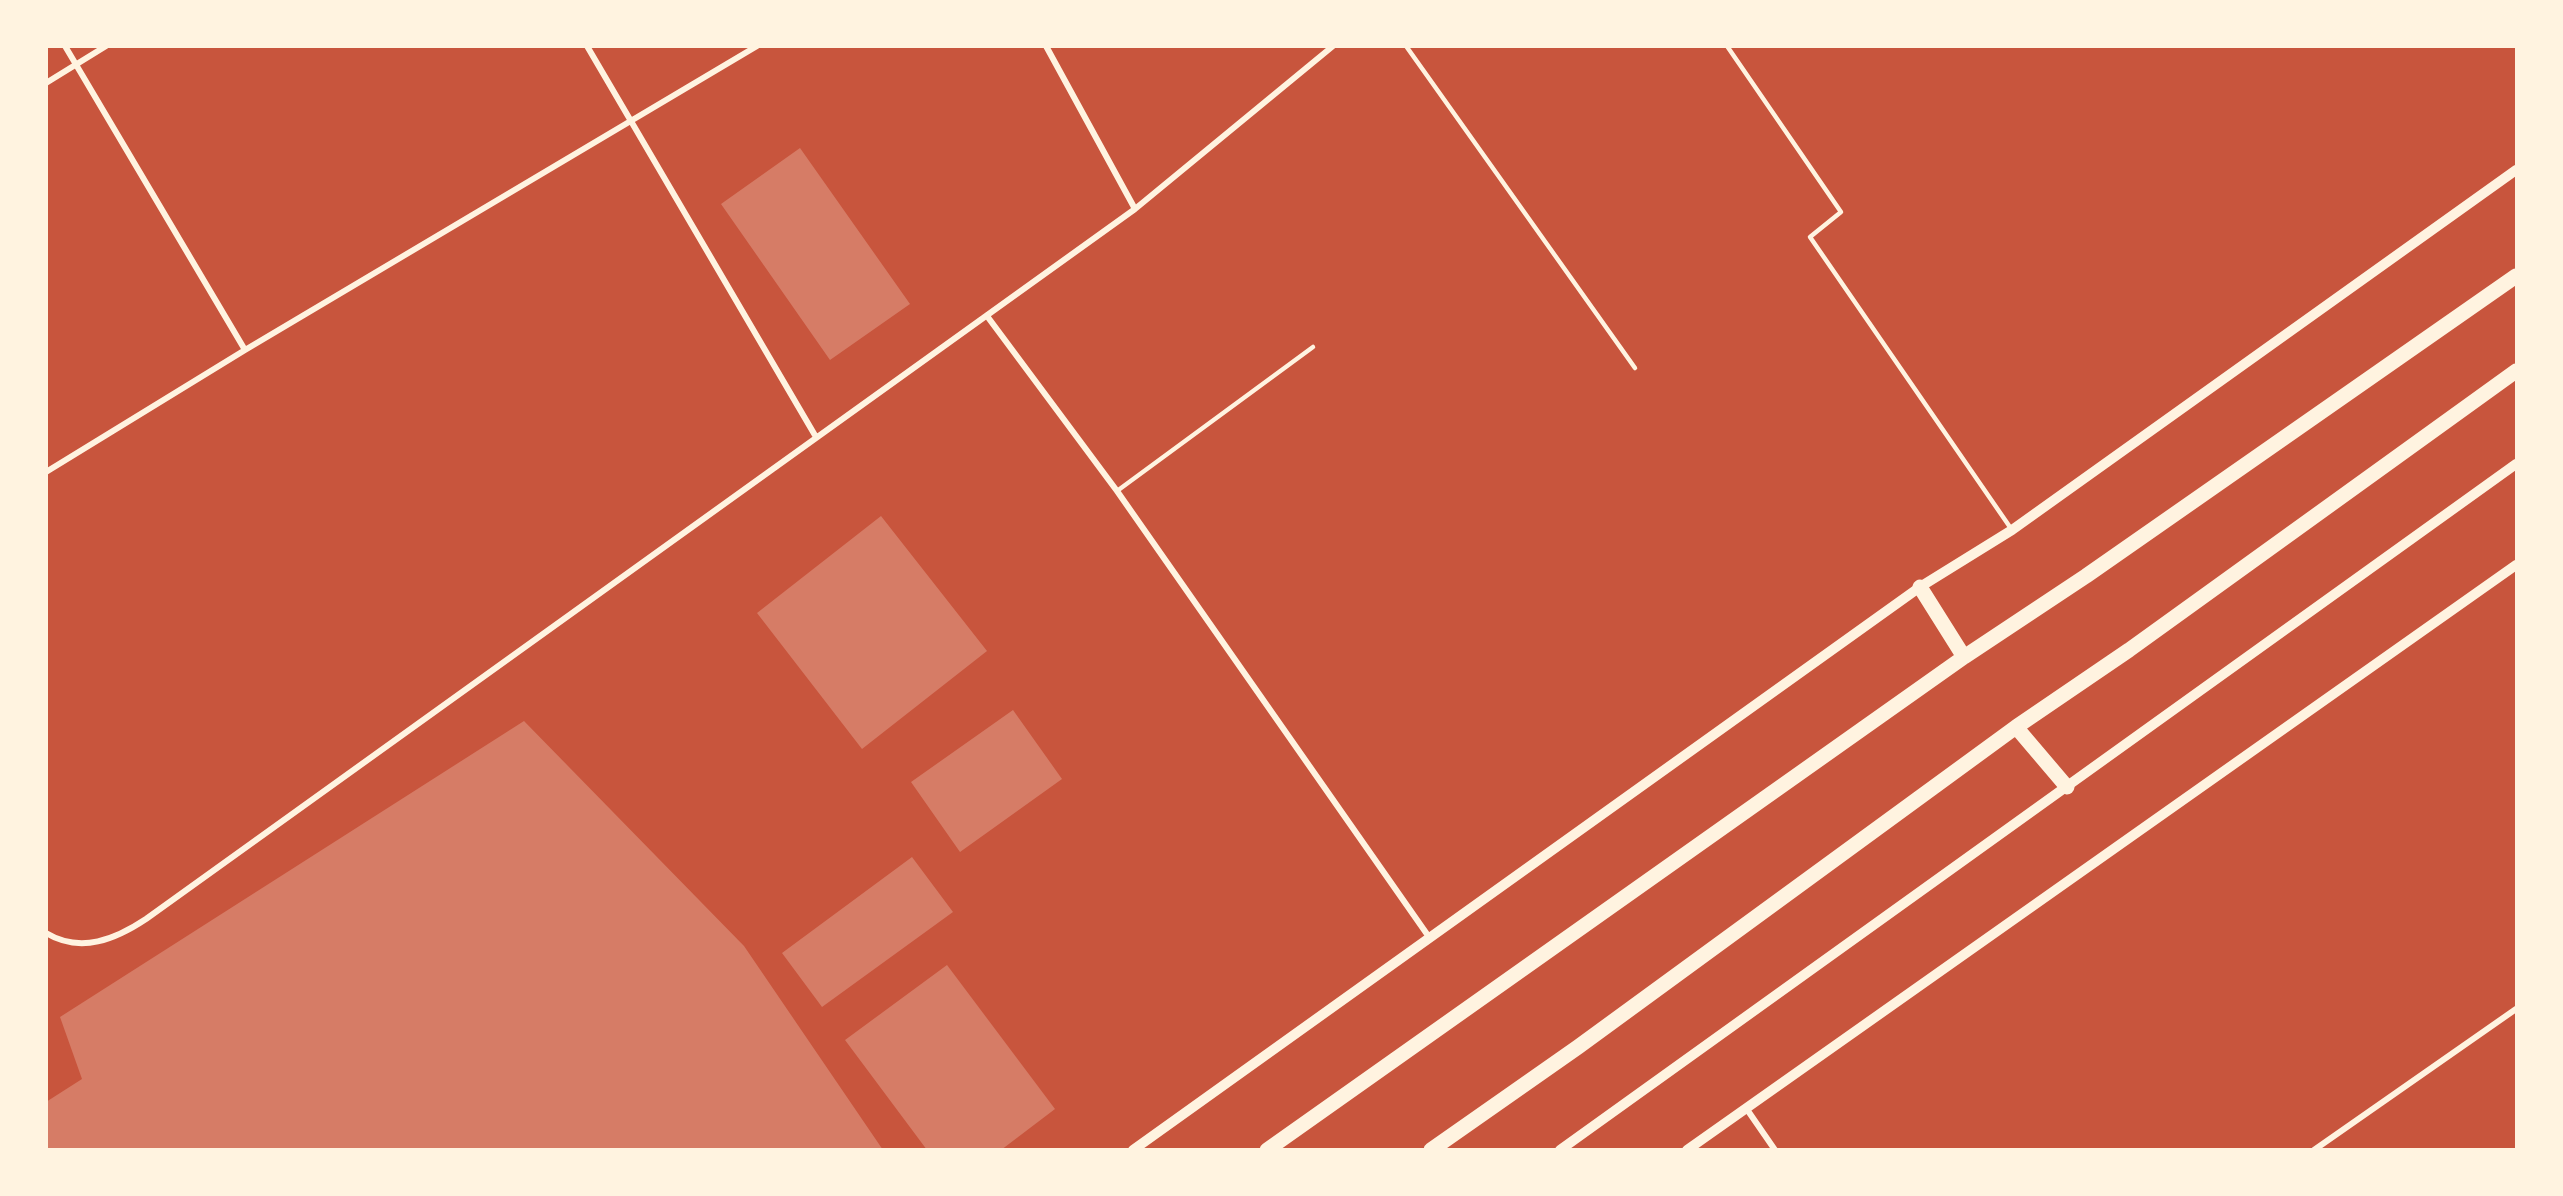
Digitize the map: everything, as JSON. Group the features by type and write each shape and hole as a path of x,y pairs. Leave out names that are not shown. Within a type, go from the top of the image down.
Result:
{"main road":[{"path":"1267,1149 1964,657 2086,576 2517,276"},
{"path":"1431,1149 1578,1047 2016,727 2129,650 2517,371"},
{"path":"1920,587 1964,657"},
{"path":"2016,727 2067,787"}],"street":[{"path":"65,46 245,350"},
{"path":"46,83 106,46"},
{"path":"587,46 816,437"},
{"path":"46,472 245,350 757,46"},
{"path":"1046,46 1135,209"},
{"path":"46,933 56,939 88,944 120,936 1135,209 1334,46"},
{"path":"1133,1149 1920,587 2012,530 2517,170"},
{"path":"987,316 1117,491 1429,937"},
{"path":"1560,1149 2517,464"},
{"path":"1687,1149 2517,565"},
{"path":"2314,1149 2517,1009"},
{"path":"1746,1108 1775,1149"}],"lane":[{"path":"1406,46 1635,368"},
{"path":"1728,46 1841,212 1810,237 2012,530"},
{"path":"1117,491 1313,348"}],"building":[{"path":"800,148 910,304 830,360 721,204"},
{"path":"881,516 987,651 862,749 757,613"},
{"path":"1013,710 1062,779 960,852 911,782"},
{"path":"524,721 744,946 883,1150 46,1150 46,1102 82,1079 60,1017"},
{"path":"912,857 953,912 822,1007 782,953"},
{"path":"947,965 1055,1109 1001,1150 927,1150 845,1040"}]}
